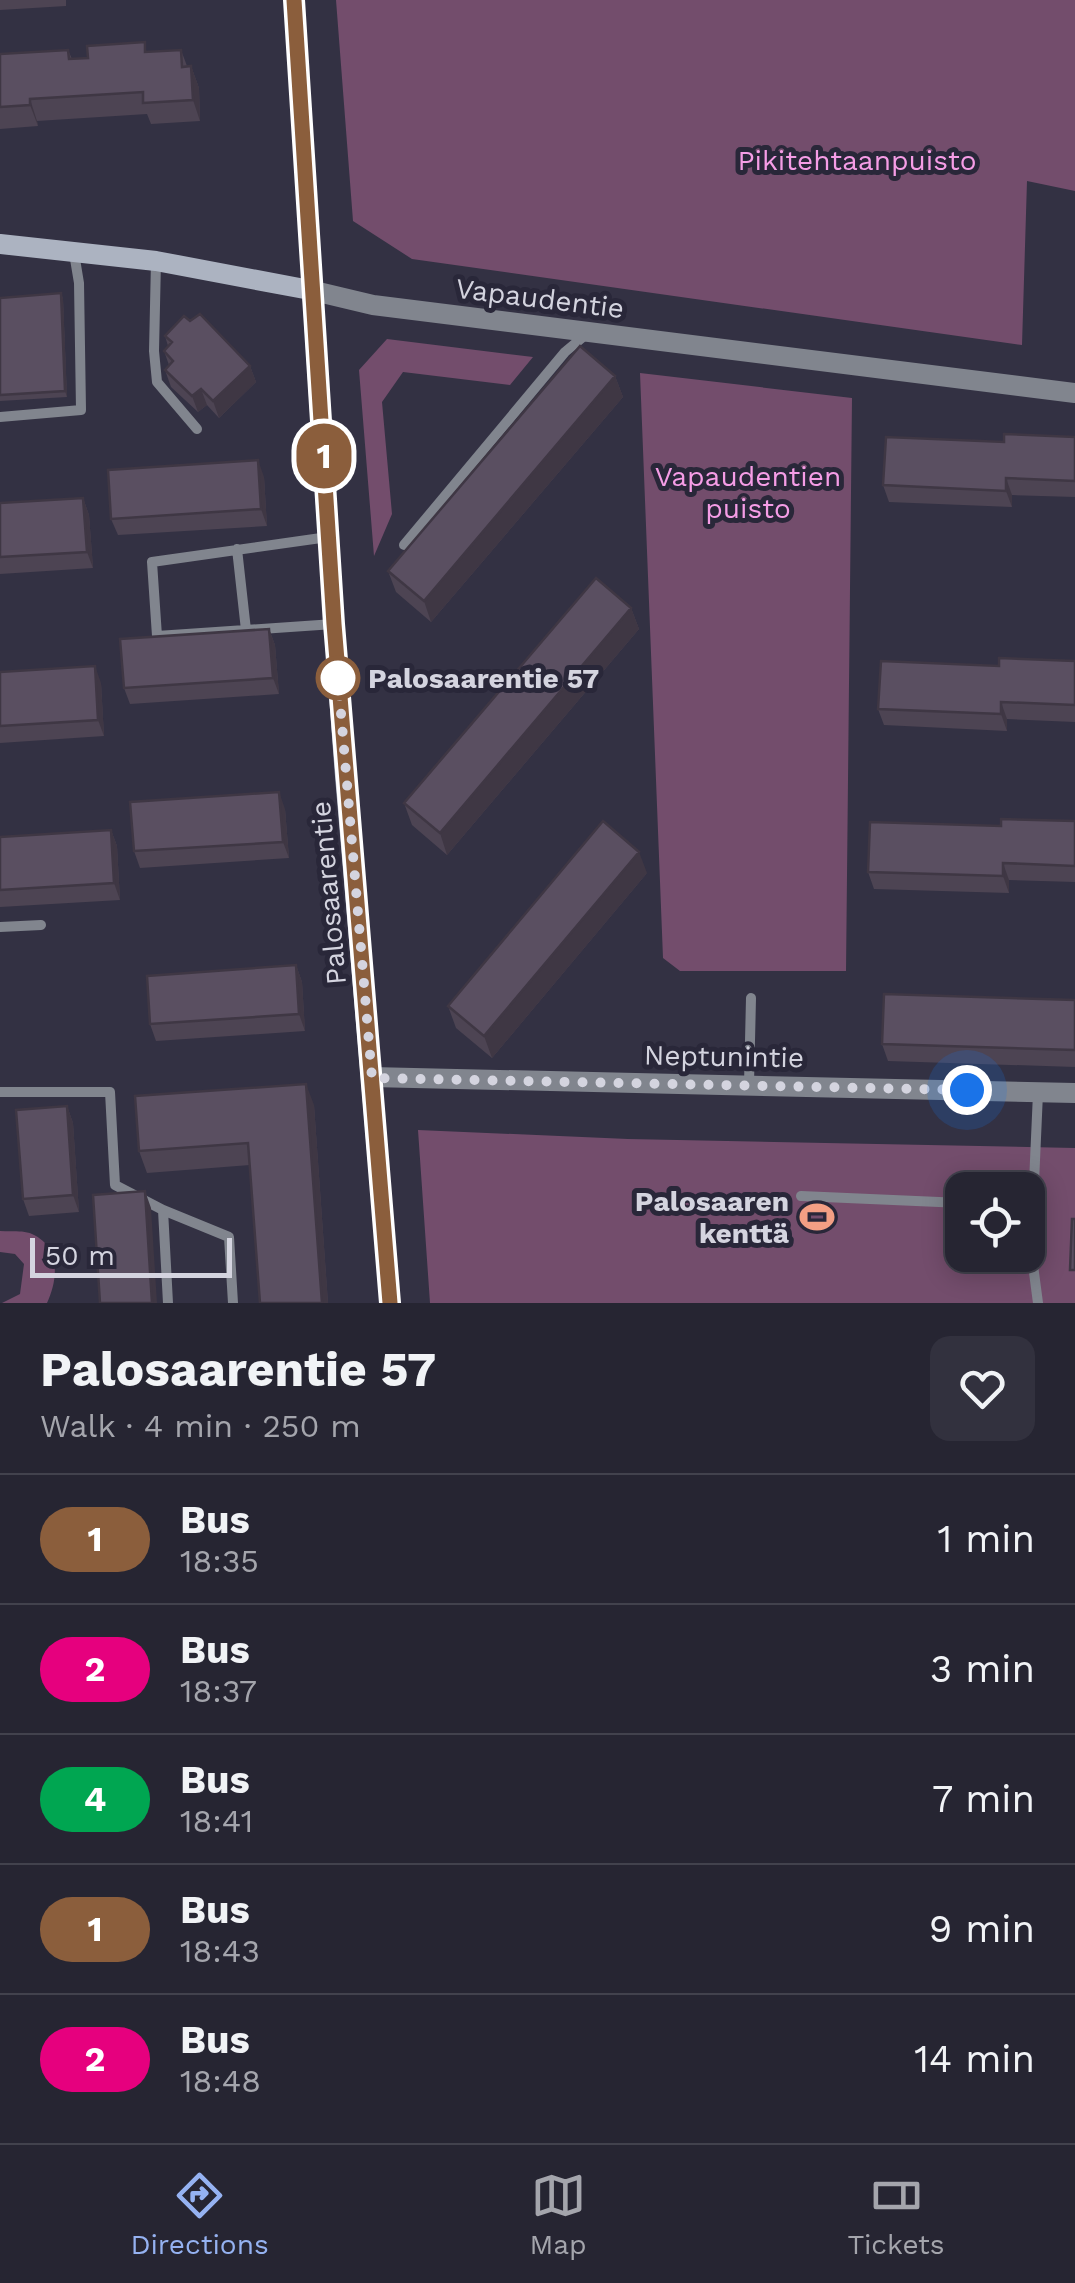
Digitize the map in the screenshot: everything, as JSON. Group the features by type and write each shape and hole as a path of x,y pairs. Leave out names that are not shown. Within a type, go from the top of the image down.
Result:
{"main road":[{"name":"Palosaarentie","path":"294,0 334,624 390,1303"},
{"name":"Vapaudentie","path":"0,244 156,261 310,290"}],"street":[{"name":"Vapaudentie","path":"310,290 374,304 1075,393"},
{"name":"Neptunintie","path":"372,1078 1075,1093"}],"lane":[{"path":"0,417 81,410 79,283 74,254"},
{"path":"156,261 157,382 197,429"},
{"path":"404,544 565,352 590,332"},
{"path":"329,537 152,562 157,636 334,624"},
{"path":"237,549 246,630"},
{"path":"0,928 41,925"},
{"path":"749,1084 751,998"},
{"path":"0,1092 110,1092 115,1185 229,1237 233,1303"},
{"path":"1032,1172 1038,1092"},
{"path":"801,1196 945,1201"},
{"path":"164,1210 168,1303"},
{"path":"1034,1272 1038,1303"}],"green space":[{"name":"Pikitehtaanpuisto","path":"336,0 1075,0 1075,191 1027,181 1022,345 412,259 353,221"},
{"path":"387,339 533,357 510,385 403,372 382,402 392,514 374,556 359,370"},
{"name":"Vapaudentien puisto","path":"640,373 852,398 846,971 680,971 663,958"},
{"path":"418,1130 628,1139 1075,1148 1075,1303 430,1303"},
{"path":"0,1231 28,1233 48,1247 55,1274 47,1303 2,1303 20,1294 24,1264 15,1254 0,1252"}],"building":[{"path":"145,42 145,52 181,50 182,67 191,66 193,100 143,103 143,92 30,99 30,105 0,107 0,54 68,50 69,59 88,58 87,46"},
{"path":"61,293 65,391 0,395 0,298"},
{"path":"200,314 250,366 213,401 201,389 192,396 165,370 173,361 164,351 172,342 165,336 184,316 190,321"},
{"path":"580,346 615,376 424,601 388,571"},
{"path":"1004,434 1075,437 1075,481 1006,478 1006,491 883,485 886,437 1004,442"},
{"path":"258,460 261,509 111,519 108,470"},
{"path":"83,498 87,552 0,557 0,503"},
{"path":"596,578 631,608 440,833 404,803"},
{"path":"269,629 273,678 124,688 120,639"},
{"path":"999,658 1075,661 1075,705 1001,702 1001,714 878,709 881,661 999,666"},
{"path":"95,666 98,720 0,726 0,672"},
{"path":"279,792 283,842 134,851 130,802"},
{"path":"1001,819 1075,821 1075,866 1003,863 1003,876 868,872 870,822 1001,826"},
{"path":"603,821 639,852 484,1036 448,1006"},
{"path":"111,830 114,883 0,890 0,837"},
{"path":"296,965 299,1014 150,1024 147,976"},
{"path":"884,994 1075,1000 1075,1050 882,1044"},
{"path":"306,1084 322,1303 260,1303 248,1143 139,1151 135,1096"},
{"path":"67,1106 73,1195 23,1199 16,1110"},
{"path":"145,1191 152,1303 100,1303 93,1195"},
{"path":"1075,1219 1075,1270 1070,1270"}],"bus line":[{"name":"1","path":"294,0 334,624 390,1303"}],"place":[{"name":"Palosaarentie 57","path":"338,678"},
{"name":"Palosaaren kenttä","path":"817,1217"}],"route":[{"path":"338,678 372,1078 967,1090"}]}
